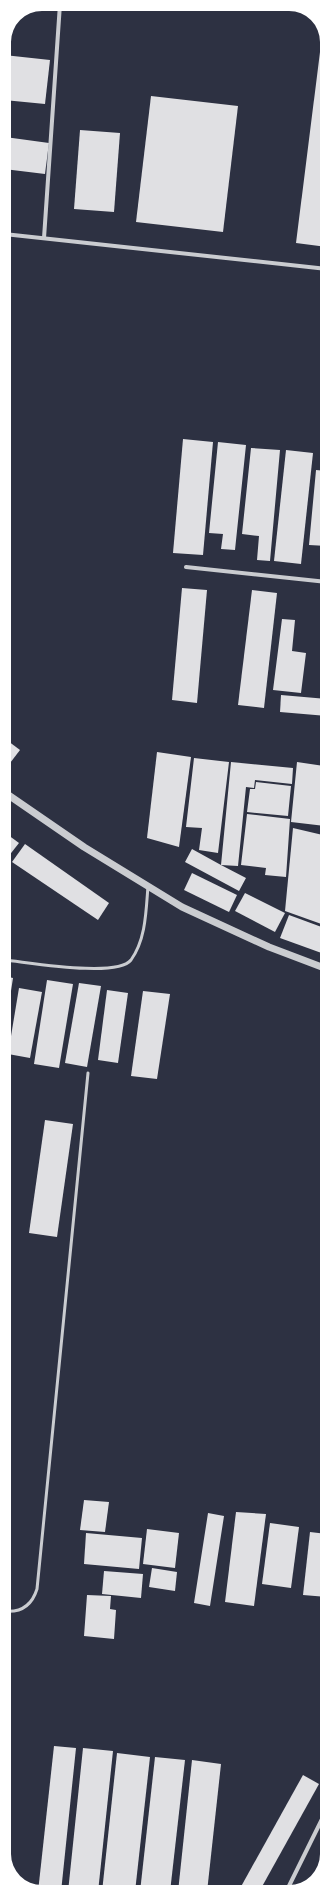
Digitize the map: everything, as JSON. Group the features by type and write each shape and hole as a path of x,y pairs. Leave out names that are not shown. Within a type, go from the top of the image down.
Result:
{"street":[{"path":"44,238 60,11"},
{"path":"11,235 320,268"},
{"path":"186,566 320,581"},
{"path":"11,797 84,847 182,908 269,947 320,966"},
{"path":"289,1885 320,1823"}],"lane":[{"path":"11,961 94,969 113,968 130,962 140,943 146,920 148,886"},
{"path":"11,1610 22,1608 33,1601 37,1589 88,1073"}],"building":[{"path":"320,52 320,246 296,243"},
{"path":"11,56 50,60 45,104 11,101"},
{"path":"151,96 238,106 223,232 136,222"},
{"path":"80,130 120,133 114,212 74,209"},
{"path":"11,138 49,143 45,174 11,170"},
{"path":"183,439 213,442 203,555 173,553"},
{"path":"218,442 246,445 235,550 221,549 223,534 209,533"},
{"path":"251,448 280,450 270,561 257,560 259,536 242,534"},
{"path":"286,450 313,453 301,564 274,561"},
{"path":"316,470 320,470 320,546 309,545"},
{"path":"182,588 207,590 197,703 172,700"},
{"path":"252,590 277,593 264,708 238,705"},
{"path":"282,619 295,620 292,651 306,653 301,693 273,690"},
{"path":"281,695 320,698 320,715 280,712"},
{"path":"11,743 20,750 11,762"},
{"path":"157,752 191,757 179,847 147,838"},
{"path":"194,758 229,762 218,853 199,850 202,828 186,827"},
{"path":"231,762 293,768 292,784 255,780 254,788 246,787 238,866 221,865"},
{"path":"297,762 320,765 320,825 291,822"},
{"path":"256,782 291,786 288,816 247,812 250,789 255,789"},
{"path":"247,814 290,819 286,877 265,875 266,868 241,865"},
{"path":"293,828 320,834 320,924 285,911"},
{"path":"11,837 19,843 11,853"},
{"path":"25,844 109,903 98,920 12,862"},
{"path":"192,849 246,878 239,891 185,862"},
{"path":"192,873 237,895 229,912 184,890"},
{"path":"245,893 285,913 275,932 235,911"},
{"path":"289,915 320,926 320,952 280,938"},
{"path":"11,978 13,978 11,991"},
{"path":"47,980 73,984 59,1068 34,1064"},
{"path":"79,983 101,986 87,1067 65,1063"},
{"path":"19,988 42,992 30,1058 11,1055 11,1036"},
{"path":"107,990 128,993 118,1063 98,1060"},
{"path":"143,991 170,994 157,1079 131,1076"},
{"path":"45,1120 73,1124 57,1237 29,1233"},
{"path":"84,1500 109,1502 105,1532 80,1530"},
{"path":"236,1512 266,1514 254,1606 225,1602"},
{"path":"208,1513 224,1516 210,1606 194,1603"},
{"path":"270,1523 299,1527 291,1588 262,1584"},
{"path":"147,1529 179,1533 175,1568 143,1564"},
{"path":"310,1532 320,1533 320,1596 303,1595"},
{"path":"86,1533 142,1538 139,1569 84,1564"},
{"path":"152,1568 177,1572 175,1591 149,1587"},
{"path":"104,1571 143,1574 141,1598 102,1594"},
{"path":"87,1595 111,1596 110,1609 116,1610 114,1639 84,1636"},
{"path":"54,1746 76,1748 62,1885 39,1885"},
{"path":"83,1748 113,1751 99,1885 69,1885"},
{"path":"117,1753 150,1757 136,1885 103,1885"},
{"path":"155,1757 185,1760 171,1885 141,1885"},
{"path":"192,1760 221,1764 208,1885 179,1885"},
{"path":"303,1775 319,1784 263,1885 242,1885"}]}
